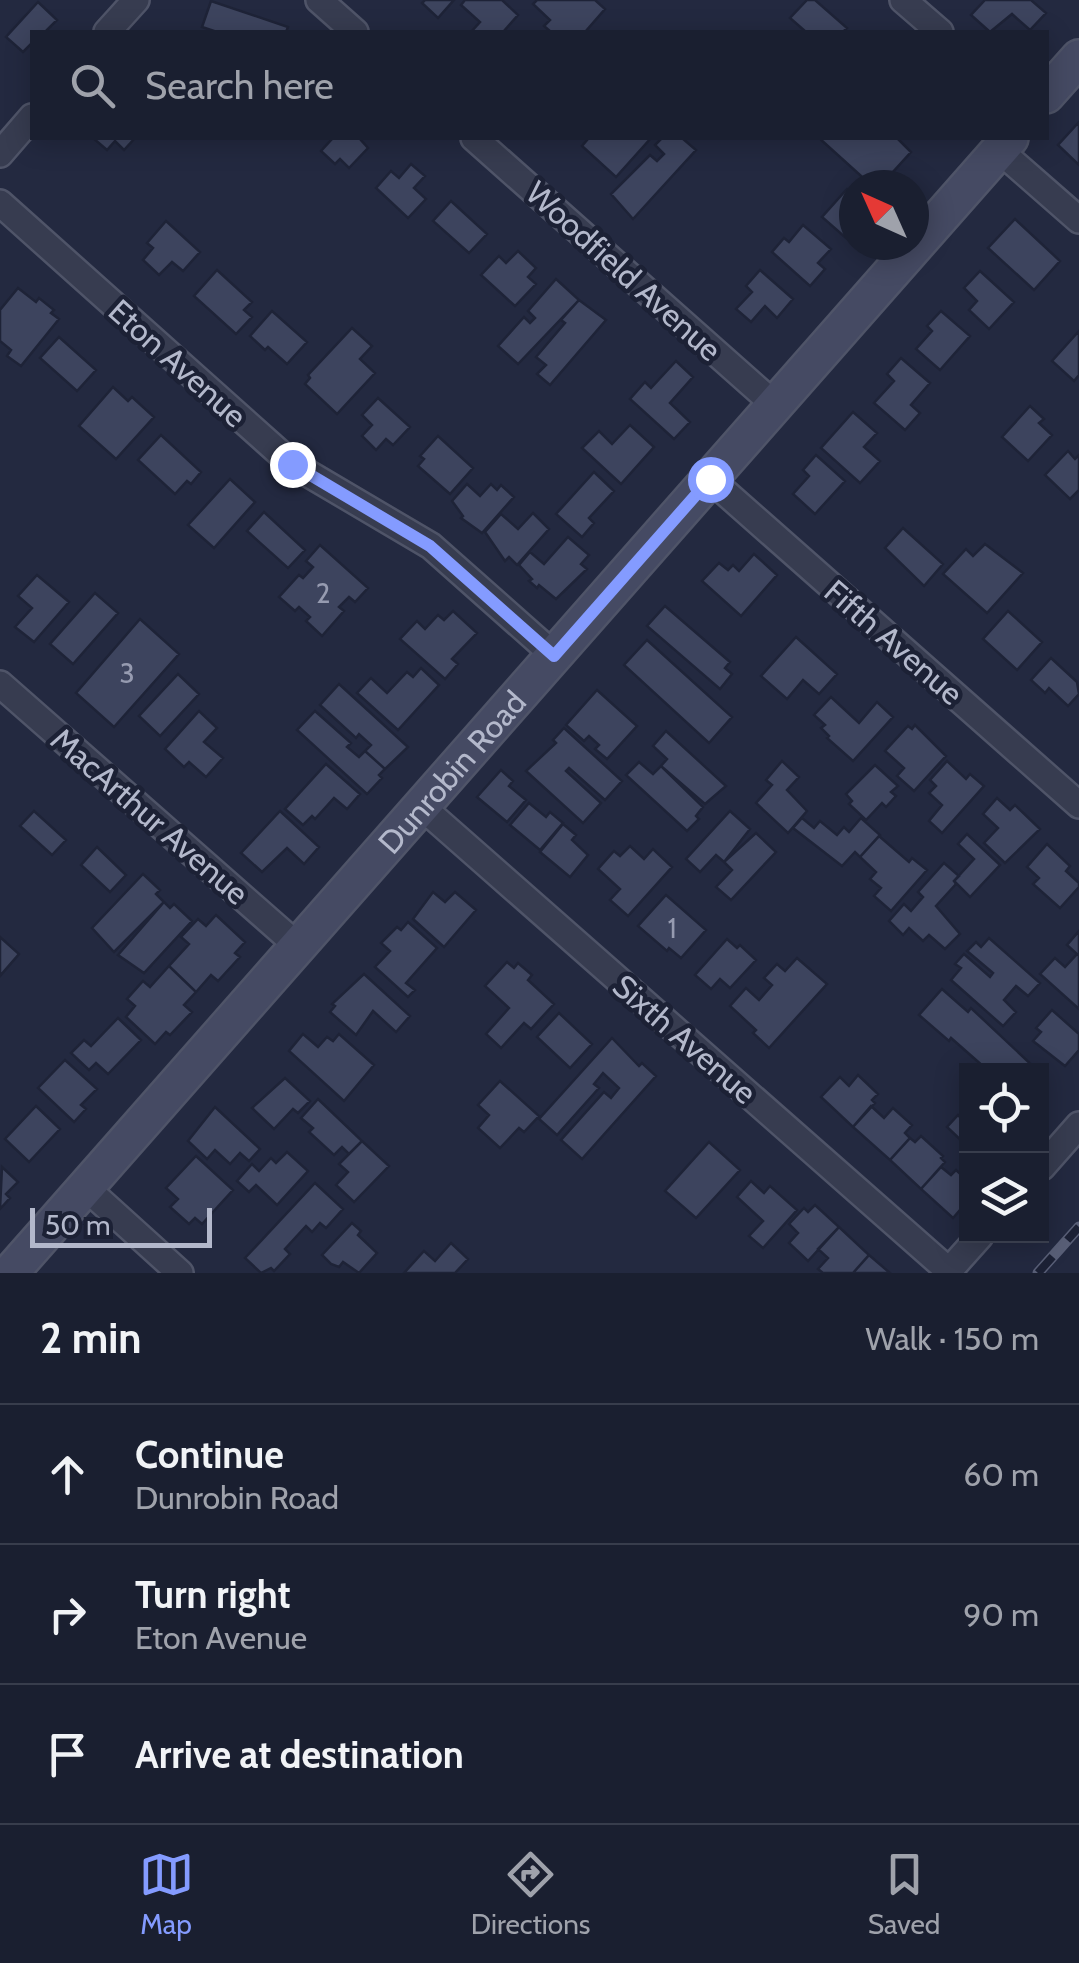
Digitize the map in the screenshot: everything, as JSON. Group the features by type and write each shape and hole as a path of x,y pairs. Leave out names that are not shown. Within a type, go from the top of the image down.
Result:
{"street":[{"path":"109,30 136,0"},
{"path":"319,0 353,30"},
{"path":"903,0 938,30"},
{"path":"1049,93 1079,58"},
{"path":"0,154 30,119"},
{"name":"Woodfield Avenue","path":"476,140 775,404"},
{"path":"1004,144 1079,220"},
{"name":"Dunrobin Road","path":"10,1273 1004,144"},
{"name":"Eton Avenue","path":"0,203 292,464 430,546 554,656"},
{"name":"Fifth Avenue","path":"710,479 1079,805"},
{"name":"MacArthur Avenue","path":"0,684 299,947"},
{"name":"Sixth Avenue","path":"422,807 948,1272"},
{"path":"1049,1158 1079,1124"},
{"path":"86,1187 180,1273"},
{"path":"948,1272 974,1243"}],"building":[{"path":"454,0 438,18 422,3"},
{"path":"465,0 502,0 518,15 505,30 473,30 480,22 461,5"},
{"path":"537,0 595,0 605,9 587,30 549,30 544,26 550,20 533,4"},
{"path":"807,0 815,0 847,28 804,30 790,18"},
{"path":"985,0 1031,0 1046,13 1030,30 1012,14 992,30 971,15"},
{"path":"211,1 288,27 211,30 202,27"},
{"path":"38,2 57,20 47,30 30,30 30,45 23,52 6,37"},
{"path":"1079,122 1079,165 1058,145"},
{"path":"95,140 133,140 124,150 115,141 107,150"},
{"path":"331,140 361,140 368,148 349,168 340,159 335,164 321,151"},
{"path":"587,140 649,140 616,177 582,146"},
{"path":"660,140 684,140 696,150 633,219 611,194 650,155 657,161 664,154 655,145"},
{"path":"821,140 899,140 911,152 895,170 854,170"},
{"path":"411,164 425,176 414,188 426,199 408,218 376,188 391,171 399,178"},
{"path":"839,198 839,232 822,217"},
{"path":"451,201 487,234 469,253 433,221"},
{"path":"1015,219 1060,261 1034,290 988,248"},
{"path":"166,221 200,252 183,271 172,262 159,275 143,260 153,248 147,243"},
{"path":"803,225 831,249 818,263 825,269 810,286 772,252 784,238 789,242"},
{"path":"518,251 536,268 528,277 536,284 515,306 481,275 499,256 506,263"},
{"path":"217,270 252,302 244,310 252,317 236,334 194,296"},
{"path":"760,270 793,299 777,318 765,306 751,322 736,309 752,292 746,286"},
{"path":"980,271 1014,302 989,329 969,310 977,301 964,288"},
{"path":"556,279 579,300 518,364 498,346 524,317 530,323 535,318 528,311"},
{"path":"18,288 36,302 39,298 59,319 21,366 7,356 11,350 0,341 0,310"},
{"path":"579,300 606,320 550,385 537,374 546,365 536,357"},
{"path":"272,311 307,342 287,364 250,336"},
{"path":"941,311 970,336 940,370 916,349 932,331 927,326"},
{"path":"352,328 372,346 360,359 375,373 337,414 305,384 308,375"},
{"path":"1079,331 1079,375 1074,381 1052,361"},
{"path":"59,337 96,370 77,391 40,358"},
{"path":"901,358 930,383 911,405 920,413 905,430 874,403 894,381 887,374"},
{"path":"676,361 693,377 670,403 690,422 674,439 630,399 645,382 651,388"},
{"path":"113,387 128,401 132,397 154,417 116,459 79,426"},
{"path":"378,398 410,427 393,445 386,439 376,450 362,436 372,425 362,415"},
{"path":"1030,406 1044,419 1039,423 1052,435 1028,461 1002,437"},
{"path":"853,412 877,433 864,447 880,461 860,483 821,448"},
{"path":"630,425 654,447 621,484 582,448 599,431 612,444"},
{"path":"161,435 201,472 175,494 138,460"},
{"path":"438,436 473,468 450,494 418,466 424,459 420,456"},
{"path":"1068,451 1075,459 1079,455 1079,490 1070,499 1045,475"},
{"path":"816,455 845,481 815,514 793,494 809,476 803,470"},
{"path":"594,472 614,491 589,518 594,523 582,537 556,514"},
{"path":"230,479 255,502 214,548 188,525"},
{"path":"467,484 480,496 491,484 497,490 501,485 514,497 482,533 461,518 452,501"},
{"path":"264,512 305,550 288,568 247,531"},
{"path":"533,513 549,529 517,565 509,557 505,561 485,532 501,514 518,529"},
{"path":"903,528 943,564 924,586 885,548"},
{"path":"568,537 589,555 581,564 587,569 556,599 529,581 532,579 519,565 530,552 544,564"},
{"path":"985,544 1023,573 987,613 943,574 966,549 973,556"},
{"path":"320,545 368,588 355,602 349,597 339,607 344,611 322,636 306,621 310,617 299,607 295,611 279,597 299,575 303,578 313,567 306,561"},
{"path":"754,554 777,575 741,616 702,581 719,563 728,570 733,565 739,571"},
{"path":"37,575 69,602 34,642 15,627 32,608 18,596"},
{"path":"95,593 118,613 73,664 50,644"},
{"path":"665,606 730,662 725,668 732,674 720,689 647,626"},
{"path":"453,611 477,633 452,659 458,664 445,679 400,639 417,621 425,629 438,615 444,620"},
{"path":"1008,611 1042,642 1017,670 983,639"},
{"path":"140,619 179,654 114,727 76,693"},
{"path":"796,637 837,674 819,694 803,680 787,699 761,676"},
{"path":"647,640 732,717 709,743 624,665"},
{"path":"1051,658 1077,682 1079,694 1068,706 1049,688 1045,693 1031,680"},
{"path":"421,668 439,685 398,730 357,693 371,678 387,693 407,672 413,677"},
{"path":"178,674 199,694 160,736 139,716"},
{"path":"339,684 408,747 385,769 365,751 371,745 359,734 356,738 320,705"},
{"path":"597,690 637,726 607,759 595,749 599,745 589,736 584,741 566,725"},
{"path":"831,697 859,723 877,702 893,717 853,761 827,738 821,728 825,725 814,715"},
{"path":"199,711 217,728 204,742 223,758 206,777 189,762 184,767 165,749"},
{"path":"315,711 351,743 347,747 359,757 365,751 385,769 367,794 297,730"},
{"path":"915,725 946,756 914,791 897,776 904,768 885,751 908,726 912,729"},
{"path":"564,728 622,781 605,800 569,768 566,771 601,803 583,823 526,771 556,743 553,740"},
{"path":"666,731 726,786 705,804 661,766 667,759 653,746"},
{"path":"782,761 799,777 787,790 807,811 788,833 756,803 772,785 766,780"},
{"path":"947,761 966,779 970,774 984,786 942,833 929,821 942,805 929,793 936,786 930,780"},
{"path":"639,762 653,774 661,766 703,807 696,816 699,819 687,831 626,775"},
{"path":"326,764 360,794 347,809 334,798 315,819 312,816 303,825 285,809"},
{"path":"875,765 898,786 891,792 896,796 886,807 882,803 866,820 849,804 852,801 846,794"},
{"path":"501,770 513,781 509,786 526,800 507,822 477,797"},
{"path":"997,798 1010,810 1015,805 1040,829 1005,863 984,843 998,828 983,814"},
{"path":"529,803 546,817 550,812 563,823 540,850 510,825"},
{"path":"34,811 66,840 52,855 20,826"},
{"path":"280,811 319,847 304,864 287,848 262,872 241,853"},
{"path":"730,811 750,829 724,862 716,855 700,872 686,859"},
{"path":"802,818 814,828 820,821 837,835 844,827 849,832 861,818 880,835 860,857 855,852 842,866 793,828"},
{"path":"563,824 576,835 572,840 588,855 570,877 540,852"},
{"path":"756,833 776,852 731,900 716,887 732,870 724,862"},
{"path":"967,834 1000,865 970,897 954,881 974,859 958,844"},
{"path":"879,836 909,862 912,858 927,870 891,911 874,896 881,888 870,879 876,872 860,857"},
{"path":"1047,844 1070,866 1066,871 1079,883 1060,908 1033,884 1039,878 1027,867"},
{"path":"630,846 644,859 653,849 672,867 628,916 610,900 620,889 598,869 614,851 620,856"},
{"path":"97,847 126,875 110,892 81,865"},
{"path":"944,863 959,876 936,906 960,934 945,949 929,935 923,941 909,928 903,935 889,921 904,904 911,911 923,897 918,892"},
{"path":"143,874 160,890 156,894 164,902 114,952 92,928"},
{"path":"433,892 445,902 455,892 476,910 444,947 413,919"},
{"path":"666,895 706,930 681,958 638,926"},
{"path":"164,902 170,908 174,904 192,921 144,973 118,955"},
{"path":"216,915 245,942 235,953 240,957 218,981 211,975 196,992 169,966 189,944 181,937 198,919 206,926"},
{"path":"408,922 437,948 406,983 415,990 408,997 375,967 390,951 381,943"},
{"path":"1079,931 1079,1009 1040,974 1055,958 1065,967 1077,954 1067,945"},
{"path":"0,937 19,954 0,976"},
{"path":"989,938 1040,983 1028,996 1016,986 1004,1000 1016,1012 1003,1026 951,980 961,968 955,964 964,954 990,977 993,973 967,951 976,942 981,947"},
{"path":"727,939 756,960 730,988 720,979 711,989 695,975"},
{"path":"797,958 827,984 769,1048 730,1006 746,988 759,1000 772,985 764,978 777,964 785,971"},
{"path":"507,962 514,968 518,963 532,975 528,980 554,1004 531,1029 524,1023 501,1048 486,1034 509,1008 485,986"},
{"path":"169,966 196,992 184,1005 192,1012 170,1035 166,1032 155,1044 126,1017 135,1006 127,999 143,981 150,987"},
{"path":"364,974 410,1016 396,1032 373,1011 356,1035 330,1012 335,1006 332,1004"},
{"path":"942,989 968,1012 971,1008 1030,1063 979,1063 919,1015"},
{"path":"1052,1010 1079,1034 1079,1050 1065,1066 1033,1041 1041,1032 1036,1028"},
{"path":"559,1013 592,1044 570,1068 537,1037"},
{"path":"118,1018 141,1040 108,1074 96,1063 89,1070 71,1053 84,1040 91,1046"},
{"path":"303,1034 318,1047 327,1037 333,1041 339,1034 374,1065 344,1101 289,1051"},
{"path":"612,1038 639,1066 642,1063 656,1076 582,1159 561,1140 604,1092 611,1098 619,1088 603,1073 594,1084 599,1088 557,1135 539,1119"},
{"path":"65,1060 97,1089 81,1105 86,1109 74,1122 38,1088"},
{"path":"858,1075 878,1094 872,1100 875,1103 853,1127 821,1097 840,1077 849,1086"},
{"path":"285,1078 310,1101 298,1113 293,1109 274,1129 252,1108"},
{"path":"500,1081 539,1116 524,1132 519,1128 500,1148 478,1128 489,1115 478,1105"},
{"path":"318,1099 362,1141 349,1154 342,1147 334,1155 309,1132 313,1128 301,1118"},
{"path":"36,1106 60,1129 29,1162 5,1139"},
{"path":"871,1106 884,1118 893,1108 912,1125 905,1133 910,1138 890,1160 853,1127"},
{"path":"215,1107 260,1149 249,1161 240,1153 230,1164 215,1150 207,1159 188,1141"},
{"path":"958,1115 959,1138 947,1127"},
{"path":"921,1136 945,1162 921,1189 890,1160 910,1138 915,1142"},
{"path":"362,1141 389,1166 354,1202 336,1185 348,1172 339,1164"},
{"path":"709,1142 740,1170 696,1218 665,1191"},
{"path":"287,1152 308,1171 277,1205 256,1185 249,1192 237,1181 252,1164 259,1171 271,1158 276,1163"},
{"path":"196,1156 233,1190 202,1224 195,1218 189,1224 170,1207 178,1199 166,1188"},
{"path":"2,1167 18,1182 6,1194 10,1198 0,1209"},
{"path":"941,1167 951,1175 956,1170 959,1211 953,1218 921,1189"},
{"path":"751,1181 764,1193 770,1186 797,1210 763,1248 749,1236 763,1221 737,1197"},
{"path":"315,1183 343,1209 326,1228 320,1223 312,1232 306,1226 285,1249 290,1254 274,1271 271,1268 261,1273 245,1258"},
{"path":"815,1205 839,1227 808,1261 789,1243 798,1233 789,1224 804,1208 808,1212"},
{"path":"352,1223 361,1231 358,1235 377,1253 359,1273 343,1262 339,1267 331,1264 322,1255"},
{"path":"839,1227 869,1255 853,1273 823,1273 818,1269 828,1258 818,1249"},
{"path":"451,1243 468,1259 455,1273 404,1273 424,1251 435,1261"},
{"path":"869,1255 890,1273 853,1273"}],"railway":[{"path":"1038,1273 1079,1227"}],"route":[{"path":"292,464 430,546 554,656 710,479"}]}
